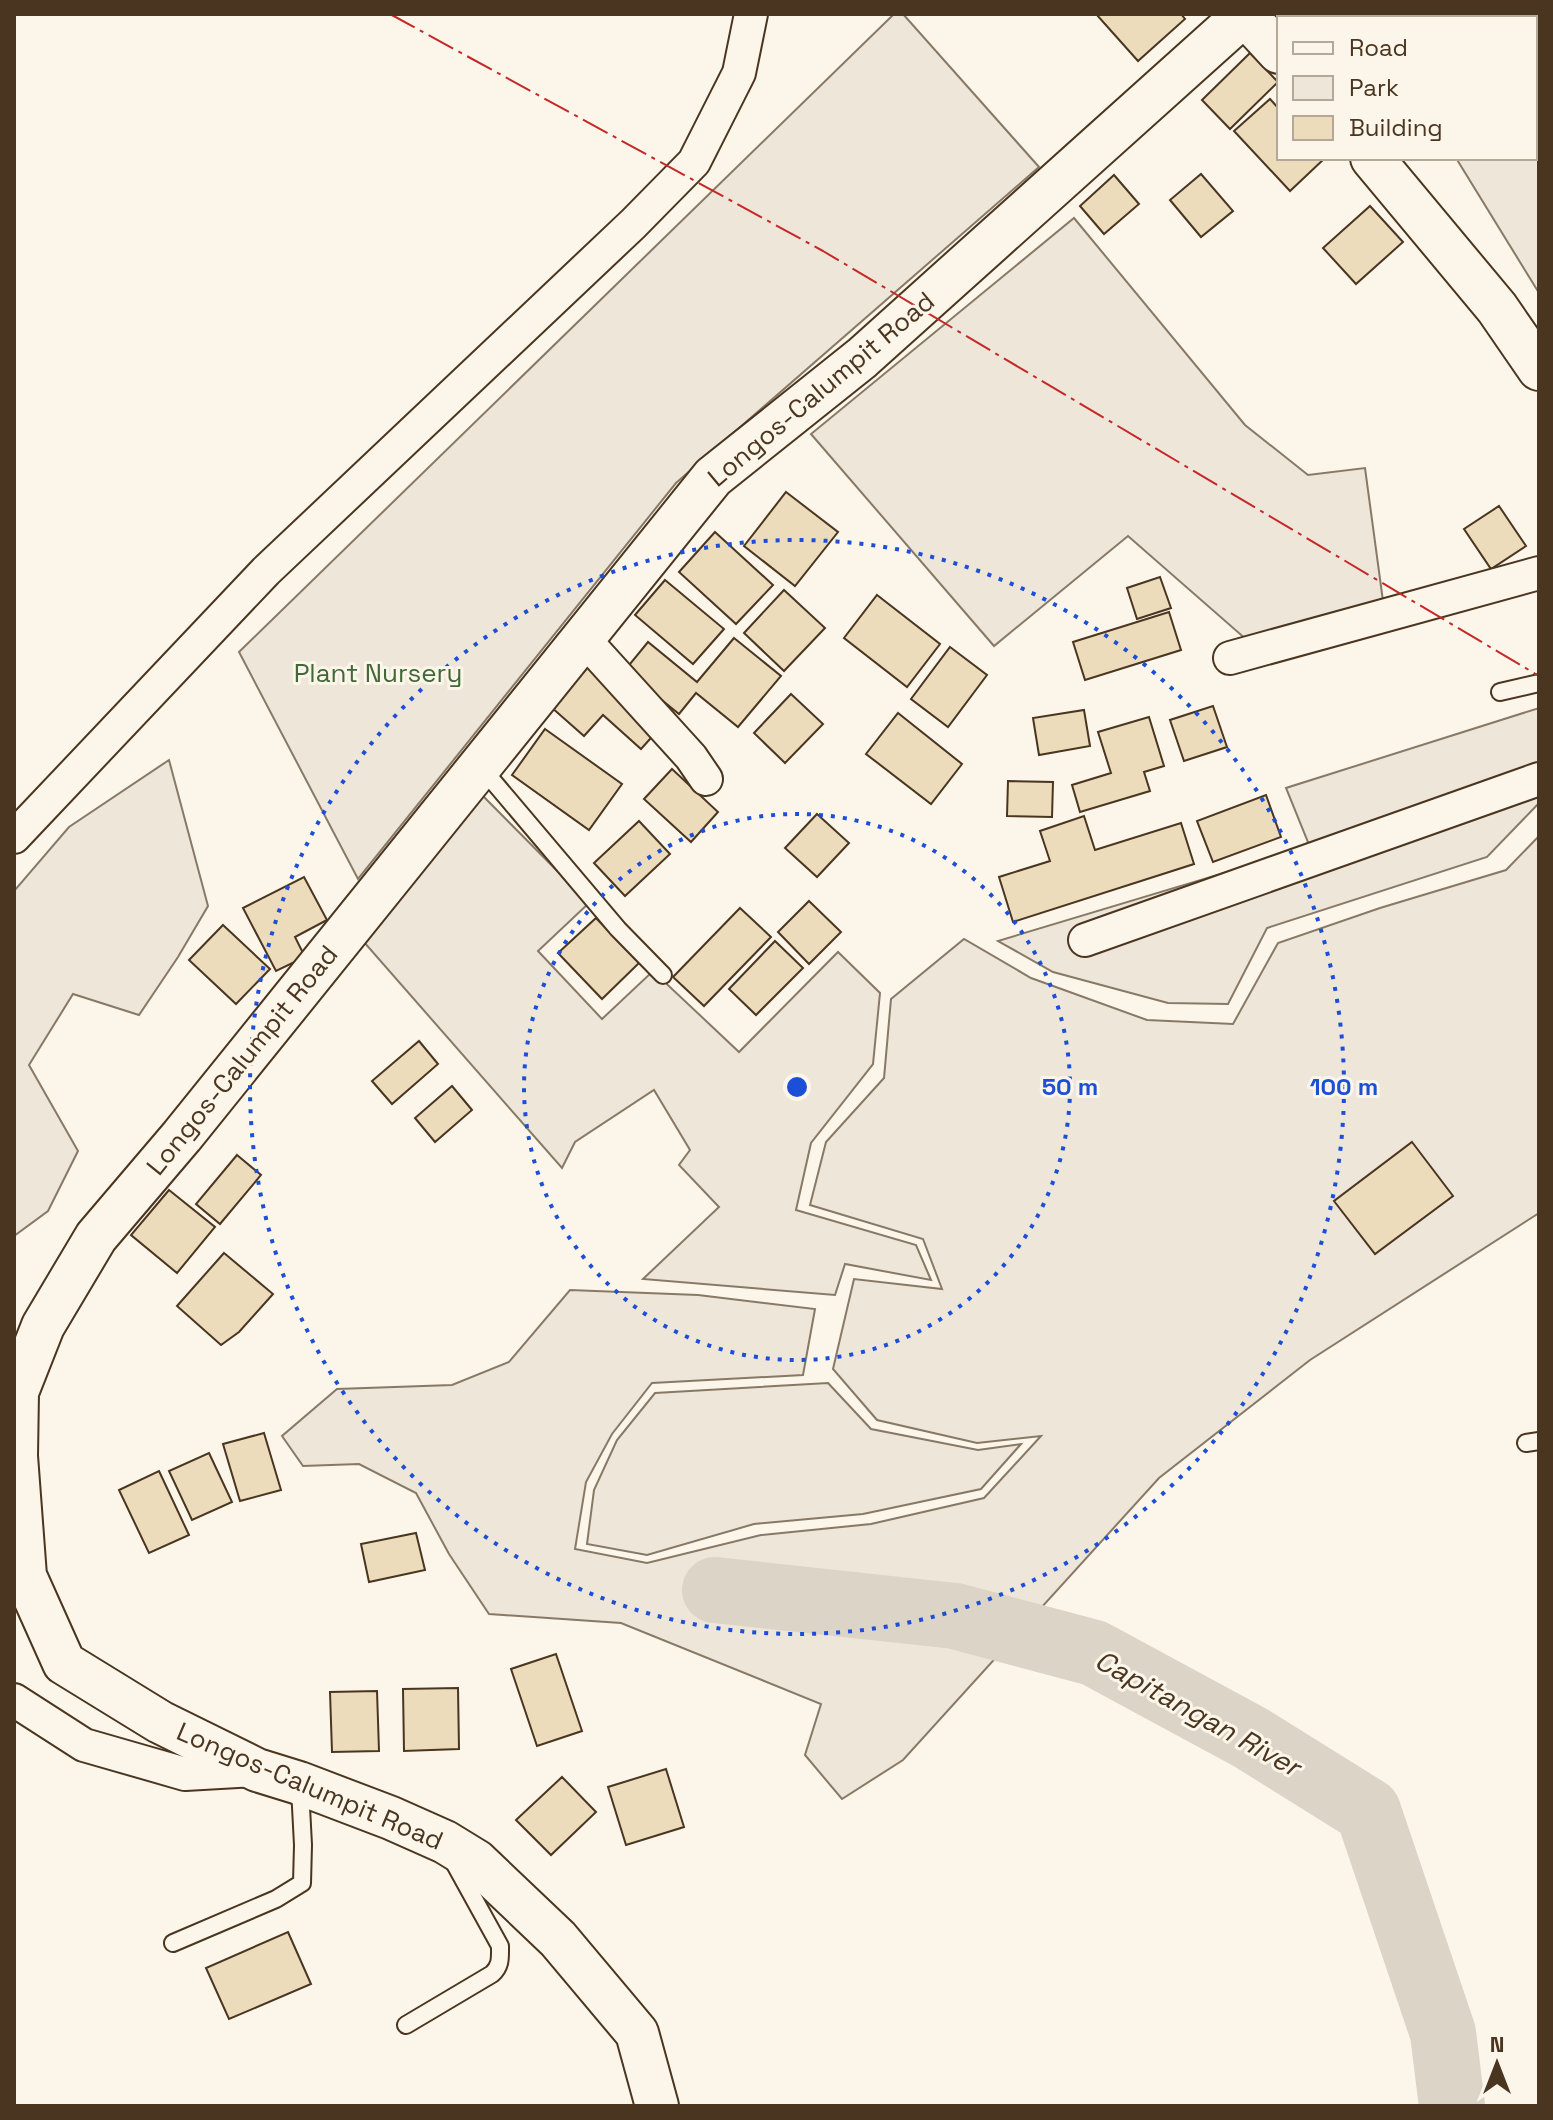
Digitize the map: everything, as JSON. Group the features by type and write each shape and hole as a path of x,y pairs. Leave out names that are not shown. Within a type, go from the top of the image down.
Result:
{"street":[{"path":"14,837 266,571 694,162 739,73 751,14"},
{"path":"1245,14 1277,50"},
{"name":"Longos-Calumpit Road","path":"657,2106 637,2033 558,1939 476,1861 445,1842 391,1818 257,1770 160,1722 64,1663 25,1576 16,1456 16,1391 43,1326 96,1237 182,1136 713,477 862,358 1245,14"},
{"path":"1374,160 1497,308 1539,369"},
{"path":"1230,658 1539,573"},
{"path":"583,638 691,757 706,779"},
{"path":"1085,940 1539,779"},
{"path":"14,1700 84,1745 185,1774 257,1770"}],"lane":[{"path":"1500,692 1539,683"},
{"path":"480,766 618,929 663,975"},
{"path":"173,1943 276,1899 302,1883 299,1783"},
{"path":"406,2025 492,1974 500,1962 500,1946 445,1842"}],"green space":[{"name":"Plant Nursery","path":"894,14 903,14 1039,167 676,483 358,879 239,652"},
{"path":"1539,14 1539,293 1457,160 1537,160 1537,16 1486,16"},
{"path":"1074,218 1245,425 1308,475 1365,468 1383,601 1248,641 1128,536 994,646 811,434"},
{"path":"1539,708 1539,803 1487,857 1267,928 1228,1004 1168,1003 1053,972 998,941 1310,847 1286,788"},
{"path":"169,760 208,906 139,1015 73,994 29,1065 78,1151 48,1211 14,1236 14,891 69,827"},
{"path":"482,795 589,903 538,951 602,1019 653,971 739,1052 838,952 880,993 873,1064 811,1143 796,1210 916,1245 931,1280 845,1264 835,1295 643,1279 719,1207 679,1165 690,1150 654,1090 575,1142 562,1168 363,941"},
{"path":"1539,836 1539,1213 1310,1360 1159,1478 903,1760 842,1799 805,1755 821,1704 621,1623 489,1614 449,1554 416,1493 359,1464 303,1466 282,1436 337,1389 452,1385 509,1362 570,1290 698,1295 815,1309 803,1375 652,1383 612,1434 586,1482 575,1549 647,1563 761,1535 871,1524 984,1498 1041,1436 977,1443 877,1420 833,1369 854,1279 942,1289 923,1239 810,1205 826,1142 884,1078 891,999 964,939 1031,978 1147,1020 1233,1024 1278,943 1506,870"},
{"path":"828,1383 871,1429 978,1450 1021,1444 981,1489 863,1514 754,1524 647,1555 587,1544 594,1490 617,1440 655,1393"}],"building":[{"path":"1096,14 1181,14 1185,19 1138,61"},
{"path":"1250,53 1277,81 1230,129 1202,100"},
{"path":"1270,99 1277,107 1277,160 1323,160 1290,191 1234,131"},
{"path":"1201,174 1233,211 1201,237 1170,200"},
{"path":"1114,175 1139,204 1104,234 1080,206"},
{"path":"1370,206 1403,242 1356,284 1323,248"},
{"path":"786,492 838,532 795,586 744,546"},
{"path":"1499,506 1526,546 1491,569 1464,529"},
{"path":"715,532 773,585 736,624 679,572"},
{"path":"1160,577 1171,608 1137,619 1127,588"},
{"path":"665,580 724,629 693,664 635,615"},
{"path":"784,590 825,628 784,671 744,633"},
{"path":"877,595 940,644 907,687 844,638"},
{"path":"1169,612 1181,650 1085,680 1073,642"},
{"path":"734,638 781,676 738,727 696,693 679,714 625,670 648,642 697,682"},
{"path":"950,647 987,675 948,727 911,699"},
{"path":"588,667 659,729 641,749 603,715 584,736 551,707"},
{"path":"791,694 823,724 785,763 754,733"},
{"path":"1213,706 1227,747 1184,761 1170,720"},
{"path":"1084,710 1090,746 1039,755 1033,718"},
{"path":"898,713 962,764 931,804 866,754"},
{"path":"1149,717 1164,766 1144,772 1150,791 1080,812 1072,785 1111,773 1098,732"},
{"path":"545,729 622,784 589,830 512,775"},
{"path":"672,769 718,812 691,842 644,799"},
{"path":"1008,781 1053,782 1052,817 1007,816"},
{"path":"1266,795 1281,837 1213,862 1197,821"},
{"path":"817,814 849,843 817,877 785,848"},
{"path":"1084,816 1095,850 1181,823 1194,864 1013,922 999,877 1050,861 1040,831"},
{"path":"639,821 670,854 625,896 594,863"},
{"path":"304,877 327,920 295,937 305,957 276,971 243,908"},
{"path":"809,901 841,932 809,964 778,932"},
{"path":"740,908 771,937 704,1006 673,977"},
{"path":"596,918 639,963 602,999 558,953"},
{"path":"223,925 270,969 236,1004 189,960"},
{"path":"775,941 803,968 756,1015 729,989"},
{"path":"419,1041 438,1064 392,1104 372,1081"},
{"path":"452,1086 472,1110 435,1142 415,1118"},
{"path":"1412,1142 1453,1196 1375,1254 1334,1201"},
{"path":"237,1155 261,1175 220,1224 196,1204"},
{"path":"169,1190 215,1227 177,1273 131,1235"},
{"path":"224,1253 273,1294 239,1332 221,1345 177,1306"},
{"path":"264,1433 281,1490 240,1501 223,1444"},
{"path":"209,1453 232,1502 192,1520 169,1471"},
{"path":"159,1471 189,1535 149,1553 119,1490"},
{"path":"416,1533 425,1570 369,1582 361,1544"},
{"path":"556,1654 582,1731 537,1746 511,1669"},
{"path":"458,1688 459,1749 404,1751 403,1689"},
{"path":"377,1691 379,1751 332,1752 330,1692"},
{"path":"666,1769 684,1827 626,1845 608,1787"},
{"path":"562,1777 596,1812 551,1855 516,1820"},
{"path":"288,1932 311,1984 229,2019 206,1968"}],"waterway":[{"name":"Capitangan River","path":"715,1590 955,1616 1094,1653 1251,1738 1368,1811 1443,2033 1452,2106"}],"power":[{"path":"390,14 823,251 1539,676"}]}
